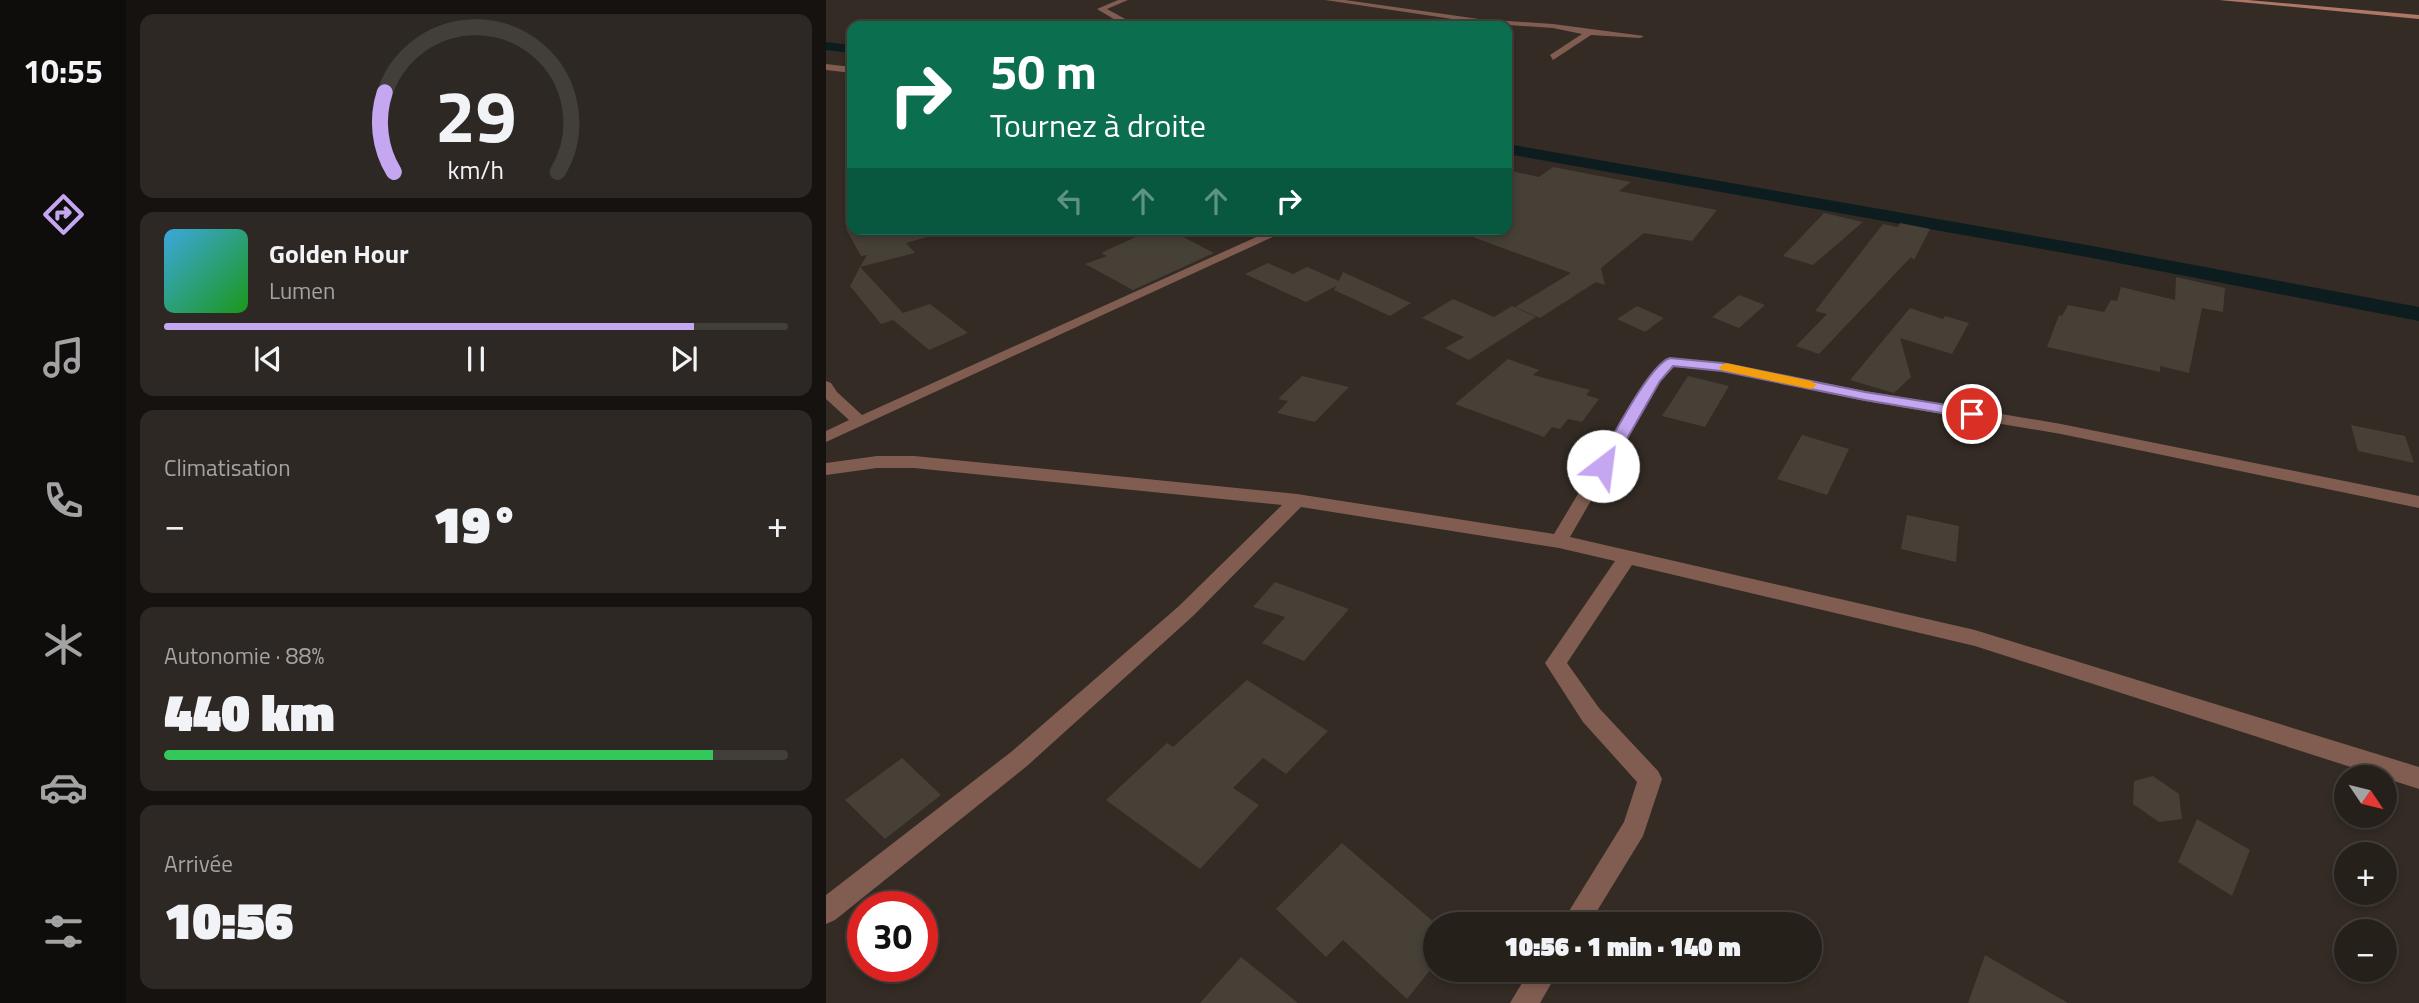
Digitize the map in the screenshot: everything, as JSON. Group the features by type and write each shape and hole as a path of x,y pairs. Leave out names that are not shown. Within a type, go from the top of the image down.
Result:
{"main road":[{"path":"2223,0 2419,17"}],"street":[{"path":"1123,21 1101,9 1124,0"},
{"path":"1329,0 1479,21"},
{"path":"1512,23 1640,36"},
{"path":"1553,57 1589,33"},
{"path":"826,67 847,69"},
{"path":"826,438 1271,235"},
{"path":"1559,541 1654,379 1670,362 1722,367 1865,396 2061,429 2419,502"},
{"path":"826,386 831,395 860,422"},
{"path":"826,469 877,462 914,462 1297,500 1559,541 1975,638 2419,778"},
{"path":"826,911 1019,759 1186,611 1297,500"},
{"path":"1582,912 1634,828 1650,779 1591,715 1555,663 1627,558"},
{"path":"1524,1003 1537,982"}],"building":[{"path":"1553,167 1631,182 1619,191 1717,210 1692,241 1644,233 1601,268 1605,285 1596,282 1540,318 1515,307 1571,273 1467,235 1512,235 1512,171 1539,177"},
{"path":"1824,213 1863,222 1813,265 1783,256"},
{"path":"1900,223 1930,229 1914,260 1911,257 1819,354 1796,346 1827,314 1815,311 1883,224 1898,227"},
{"path":"849,235 934,235 906,243 915,253 860,267 867,255 861,256"},
{"path":"1140,235 1180,235 1214,253 1133,290 1085,264 1107,256 1101,253"},
{"path":"1268,263 1293,274 1307,267 1339,281 1343,272 1411,303 1390,316 1334,290 1336,286 1306,302 1245,274"},
{"path":"860,267 903,313 930,304 968,333 929,350 893,320 881,324 850,286"},
{"path":"2176,277 2225,288 2223,312 2202,308 2189,373 2160,366 2160,372 2047,347 2059,315 2062,316 2068,305 2104,312 2111,300 2117,301 2121,287 2175,300"},
{"path":"1739,295 1765,305 1739,328 1712,317"},
{"path":"1453,299 1494,317 1512,306 1536,317 1469,360 1445,348 1464,337 1422,318"},
{"path":"1637,306 1664,318 1645,332 1617,319"},
{"path":"1910,308 1943,319 1945,316 1969,323 1952,354 1900,338 1911,377 1894,393 1850,380"},
{"path":"1508,359 1539,370 1533,375 1590,390 1586,395 1599,399 1582,422 1568,419 1560,429 1552,427 1544,437 1455,404"},
{"path":"1302,376 1349,387 1315,422 1277,413 1288,401 1278,399"},
{"path":"1688,376 1729,386 1705,427 1662,416"},
{"path":"2351,425 2405,436 2414,463 2358,451"},
{"path":"1802,435 1849,449 1827,495 1777,479"},
{"path":"1907,515 1959,526 1956,562 1901,549"},
{"path":"1275,582 1349,609 1304,661 1262,643 1285,617 1253,607"},
{"path":"1247,680 1328,731 1286,774 1263,758 1233,788 1259,805 1200,869 1106,800 1167,743 1173,747"},
{"path":"902,758 941,795 885,839 845,800"},
{"path":"2153,776 2179,794 2182,819 2159,822 2133,804 2134,781"},
{"path":"2197,819 2250,850 2232,896 2178,862"},
{"path":"1342,843 1423,913 1423,979 1407,999 1343,940 1326,957 1276,909"},
{"path":"1985,955 2068,1003 1968,1003"},
{"path":"1241,957 1298,1003 1200,1003"}],"waterway":[{"path":"826,46 847,48"},
{"path":"1512,150 2087,251 2419,314"}],"slow traffic":[{"path":"1726,367 1811,385"}],"route":[{"path":"1603,466 1654,379 1670,362 1722,367 1972,414"}]}
